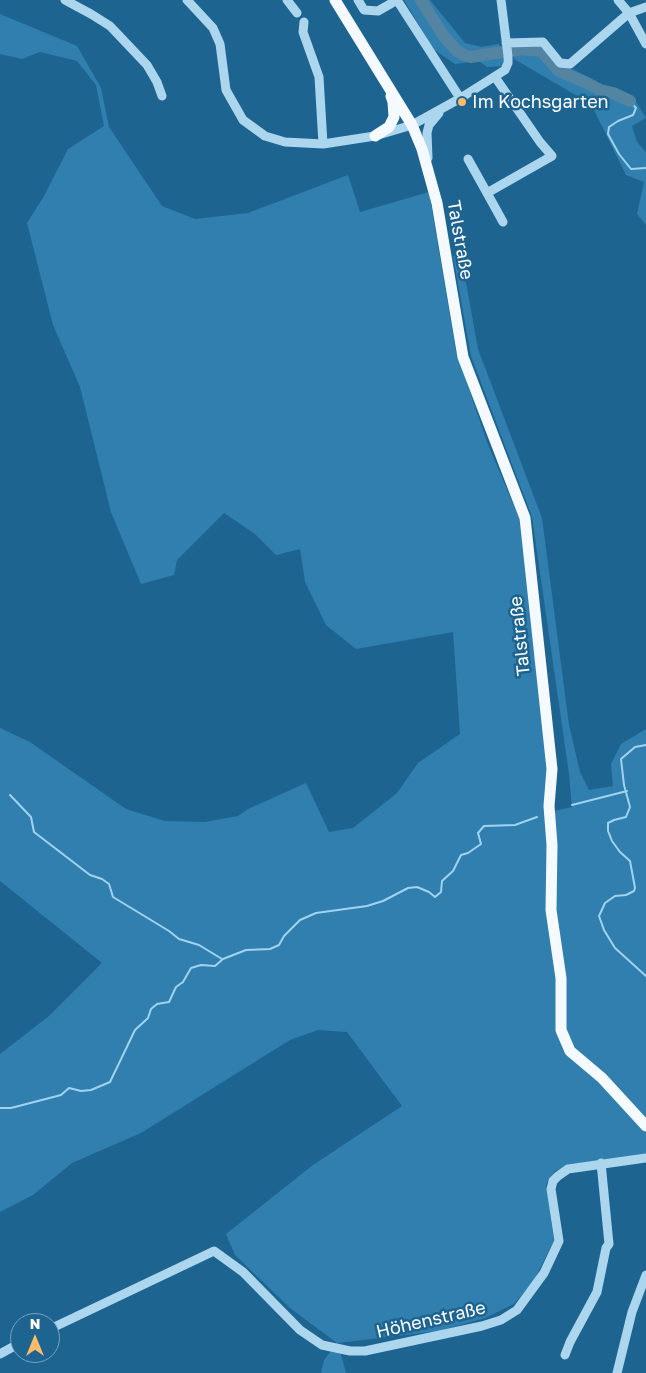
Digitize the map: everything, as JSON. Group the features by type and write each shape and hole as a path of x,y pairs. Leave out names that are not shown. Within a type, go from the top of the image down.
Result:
{"main road":[{"name":"Talstraße","path":"335,0 412,125 422,149 437,202 463,357 525,518 552,769 549,806 552,845 551,910 561,978 561,1030 570,1051 602,1078 646,1126"},
{"path":"375,136 388,127 394,117 393,102 388,85"}],"street":[{"path":"65,0 110,26 147,66 157,82 162,96"},
{"path":"186,0 213,28 220,44 226,90 243,120 266,136 285,142 323,144 375,136 412,125 505,70 508,63 501,0"},
{"path":"287,0 297,13"},
{"path":"358,0 364,10 378,12 397,0 460,98"},
{"path":"618,0 629,13 646,44"},
{"path":"507,49 543,42 560,63 570,64 629,13 646,7"},
{"path":"304,22 303,32 319,77 323,144"},
{"path":"487,193 552,156 540,142 495,77"},
{"path":"430,175 427,133 429,125 442,109"},
{"path":"468,159 503,222"},
{"name":"Höhenstraße","path":"60,1323 214,1251 242,1272 300,1330 322,1345 350,1351 371,1351 482,1326 500,1320 517,1310 544,1273 559,1241 551,1189 553,1181 568,1169 646,1158"},
{"path":"565,1355 597,1292 606,1248 609,1244 601,1164"},
{"path":"618,1373 632,1312 646,1275"}],"shaded area":[{"path":"404,0 430,0 465,43 481,47 498,44 503,48 503,66 487,67 479,61 455,64 433,49"},
{"path":"0,14 77,46 101,88 109,127 162,206 195,219 248,213 348,175 360,212 429,192 456,351 487,442 520,520 549,764 546,813 572,807 569,774 532,517 471,356 453,256 461,255 478,349 542,518 569,725 580,772 589,790 613,786 611,764 621,744 646,729 646,1155 571,1164 555,1171 546,1184 554,1241 532,1284 514,1304 485,1318 439,1331 338,1343 346,1373 321,1373 324,1360 337,1343 290,1308 235,1255 226,1234 313,1165 402,1106 347,1032 318,1030 290,1040 141,1133 72,1163 33,1195 0,1212 0,1054 49,1016 102,963 0,881 0,728 30,742 126,809 165,821 205,822 238,816 248,809 306,783 329,832 353,828 397,793 418,763 460,734 453,632 356,649 326,625 305,582 300,549 276,555 255,534 224,513 177,560 174,575 141,584 111,512 80,387 53,325 27,223 44,196 68,149 104,126 96,85 77,61 40,52 22,59 0,54"},
{"path":"537,46 557,61 605,86 633,97 646,118 632,126 637,142 646,152 646,225 637,214 644,182 626,175 591,104 514,59 512,48"}],"waterway":[{"path":"421,0 443,35 457,51 464,55 471,57 521,49 541,51 559,71 600,90 613,93 630,101"},
{"path":"630,101 636,108 633,115 609,127 608,134 619,154 631,169 646,168"},
{"path":"646,745 635,747 621,759 624,785 630,807 626,817 608,823 608,831 612,841 630,861 635,888 634,891 626,895 615,896 605,903 599,916 604,930 615,948 646,976"},
{"path":"572,805 627,791"},
{"path":"10,795 31,817 34,832 90,875 102,879 109,884 113,897 179,939 199,945 222,959"},
{"path":"0,1108 11,1108 61,1095 69,1088 81,1091 91,1090 110,1082 135,1030 148,1018 151,1009 157,1004 169,1002 176,987 183,982 191,968 201,965 215,966 223,959 246,950 270,949 279,945 284,936 300,920 316,913 367,906 383,901 408,888 417,887 435,897 441,892 442,881 453,871 461,855 468,853 481,844 478,833 484,826 515,825 537,817"}],"place":[{"name":"Im Kochsgarten","path":"462,102"}]}
